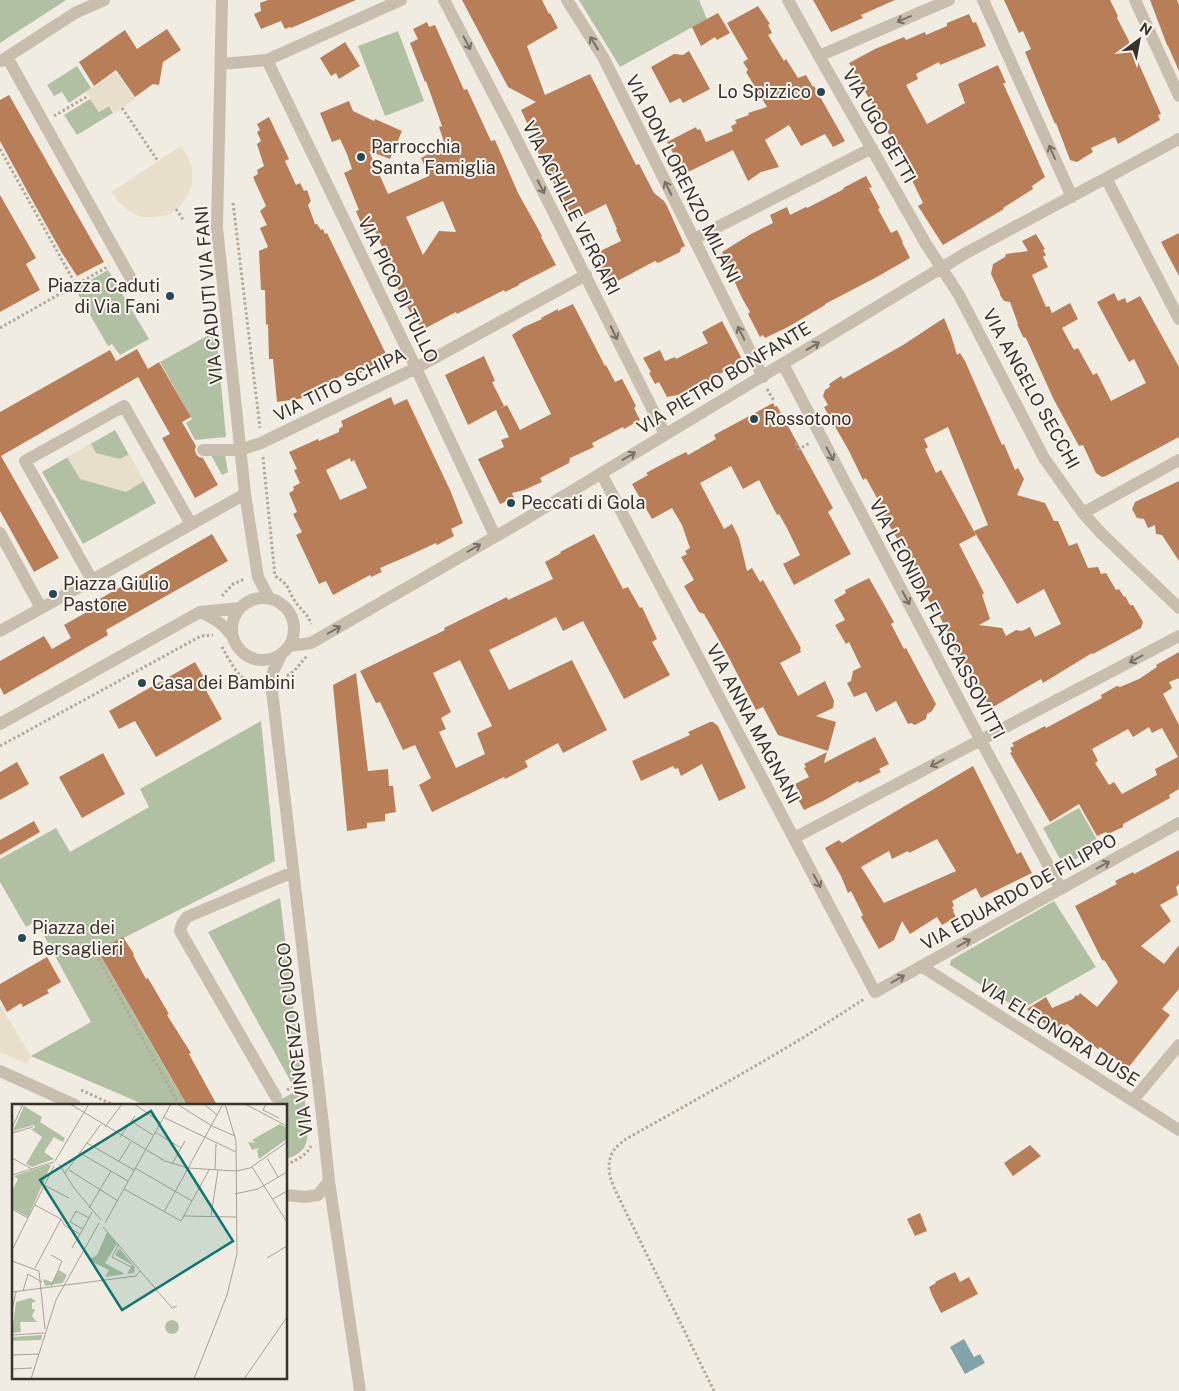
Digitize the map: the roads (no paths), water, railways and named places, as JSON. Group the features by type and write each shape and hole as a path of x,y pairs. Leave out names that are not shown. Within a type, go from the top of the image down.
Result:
{"street":[{"path":"104,0 74,13 4,59 44,123 130,277"},
{"name":"VIA CADUTI VIA FANI","path":"213,0 222,5 217,228 252,577 269,598"},
{"path":"220,64 267,60 402,0"},
{"name":"VIA ACHILLE VERGARI","path":"444,0 586,275 665,434"},
{"name":"VIA DON LORENZO MILANI","path":"567,0 602,57 764,381"},
{"name":"VIA UGO BETTI","path":"788,0 942,268"},
{"path":"819,56 949,0"},
{"path":"983,0 1072,197"},
{"path":"1135,0 1179,96"},
{"name":"VIA PICO DI TULLO","path":"267,60 495,536"},
{"name":"VIA PIETRO BONFANTE","path":"286,650 312,643 665,434 764,381 783,364 966,253 1179,139"},
{"path":"694,239 872,148"},
{"path":"1106,178 1179,320"},
{"name":"VIA ANGELO SECCHI","path":"942,268 959,295 1044,458 1083,513 1100,533 1179,608"},
{"name":"VIA TITO SCHIPA","path":"203,450 240,450 261,443 416,368 586,275"},
{"name":"VIA LEONIDA FLASCASSOVITTI","path":"783,364 1060,889"},
{"path":"92,580 25,461 124,406 191,524"},
{"path":"1083,513 1179,460"},
{"name":"VIA ANNA MAGNANI","path":"601,473 875,992"},
{"path":"0,631 244,494"},
{"path":"0,533 41,608"},
{"path":"233,638 232,627 234,617 244,605 252,577"},
{"path":"0,724 200,612 244,605 258,598 269,598 279,602 287,609 294,627 293,637 286,650 274,658 254,659 238,647 224,626 214,618 200,612"},
{"path":"794,838 1179,636"},
{"name":"VIA VINCENZO CUOCO","path":"286,650 273,672 272,682 328,1181 360,1391"},
{"name":"VIA VINCENZO CUOCO","path":"254,659 272,682"},
{"name":"VIA EDUARDO DE FILIPPO","path":"875,992 1179,824"},
{"path":"276,1097 180,931 187,917 293,872"},
{"name":"VIA ELEONORA DUSE","path":"921,966 1179,1130"},
{"path":"1133,1100 1179,1045"},
{"path":"0,1071 73,1104"},
{"path":"288,1196 318,1195 328,1181"}],"water":[{"path":"964,1339 974,1357 980,1354 985,1363 965,1374 950,1347"}],"place":[{"name":"Lo Spizzico","path":"821,92"},
{"name":"Parrocchia Santa Famiglia","path":"361,157"},
{"name":"Piazza Caduti di Via Fani","path":"170,296"},
{"name":"Rossotono","path":"754,419"},
{"name":"Peccati di Gola","path":"511,503"},
{"name":"Piazza Giulio Pastore","path":"53,594"},
{"name":"Casa dei Bambini","path":"142,683"},
{"name":"Piazza dei Bersaglieri","path":"22,938"}]}
